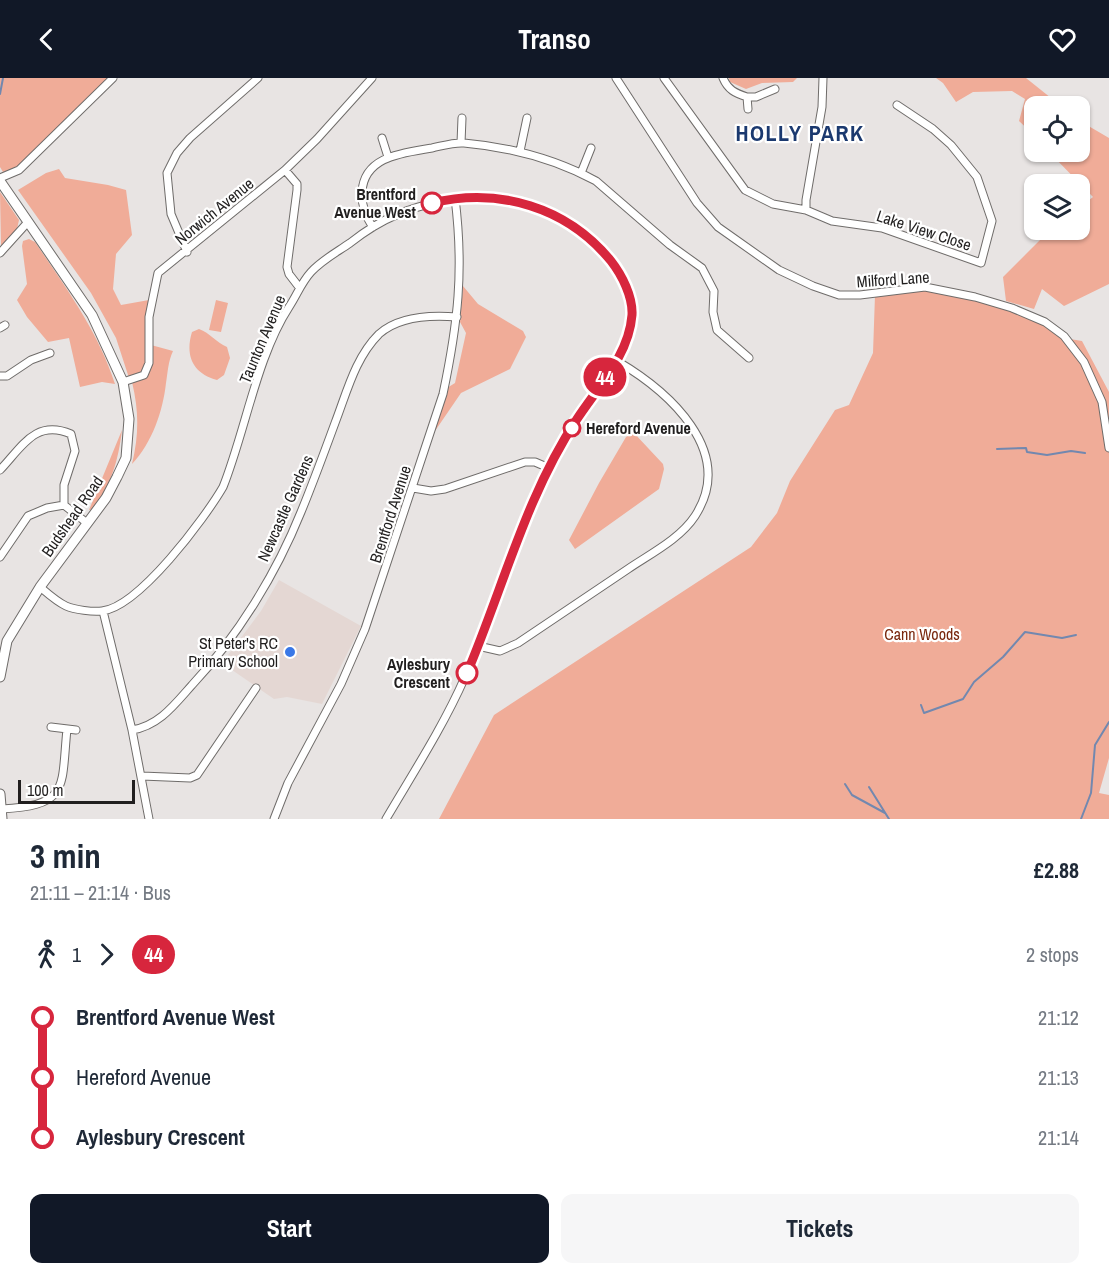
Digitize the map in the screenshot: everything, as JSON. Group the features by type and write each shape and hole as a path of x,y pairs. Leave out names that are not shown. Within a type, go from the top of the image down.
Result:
{"street":[{"path":"0,180 19,170 113,78"},
{"path":"187,252 171,214 167,173 177,153 190,138 258,78"},
{"name":"Norwich Avenue","path":"123,382 144,375 149,363 149,317 158,273 285,171 372,78"},
{"name":"Milford Lane","path":"616,78 697,203 718,227 779,270 839,295 860,295 926,287 975,297 1012,308 1045,322 1064,336 1084,362 1102,402 1109,448"},
{"path":"664,78 745,190 773,204 806,210 822,107 823,78"},
{"path":"723,78 726,86 733,93 747,97 756,97 776,89"},
{"path":"747,97 748,109"},
{"name":"Lake View Close","path":"806,210 832,221 882,228 981,263 992,221 977,177 951,145 933,129 897,105"},
{"path":"461,143 462,118"},
{"path":"520,151 527,118"},
{"path":"382,138 388,157"},
{"path":"373,227 362,200 362,181 371,168 388,157 461,143 520,151 581,173 596,181 670,245 702,268 714,291 717,330 749,358"},
{"path":"581,173 591,148"},
{"path":"285,171 297,184 287,267 289,274 299,287"},
{"name":"Budshead Road","path":"0,180 92,315 123,382 129,419 126,458 106,498 4,640 0,677"},
{"name":"Taunton Avenue","path":"103,611 138,591 162,568 214,503 228,473 283,315 299,287 312,271 373,227 410,210 455,198 494,198 544,210 568,221 587,235 619,270 631,301 632,316 623,350 576,420 549,468 478,646 443,722 386,819"},
{"name":"Brentford Avenue","path":"274,819 288,783 353,659 369,619 443,394 460,288 460,236 455,198"},
{"path":"0,253 28,222"},
{"name":"Newcastle Gardens","path":"132,730 146,727 159,719 194,683 233,634 256,599 281,556 300,515 350,382 365,351 381,332 401,322 427,315 457,317"},
{"path":"0,376 7,376 31,360 50,353"},
{"path":"478,646 500,651 518,643 664,545 694,517 703,501 708,483 708,462 702,443 688,422 660,393 636,373 616,361"},
{"path":"0,470 30,437 44,430 58,429 71,434 75,451 64,484 64,505"},
{"path":"413,488 431,491 445,489 525,462 535,462 549,468"},
{"path":"0,557 28,516 47,508 64,505 87,523"},
{"path":"40,587 66,606 103,611 142,776 148,819"},
{"path":"142,776 190,778 197,775 256,687"},
{"path":"51,727 76,730"},
{"path":"0,794 2,814 40,805 52,798 62,781 67,729"}],"shaded area":[{"name":"St Peter's RC Primary School","path":"279,580 361,626 322,704 287,697 274,699 222,663 261,611"}],"green space":[{"path":"0,78 111,78 23,163 12,170 3,172 0,167"},
{"path":"729,78 797,78 793,82 762,83 746,89 730,82"},
{"path":"936,78 1026,78 1048,96 1024,96 1024,98 1012,91 973,92 956,102 943,83"},
{"path":"1024,103 1024,126 1019,121"},
{"path":"1090,127 1109,138 1109,284 1064,306 1042,289 1034,309 1006,301 1003,277 1040,240 1090,240 1090,199 1093,197 1090,194 1090,174 1071,174 1059,162 1090,162"},
{"path":"59,169 65,178 126,190 132,235 116,254 113,289 121,305 149,300 147,362 143,373 129,378 116,338 91,293 18,190 46,173"},
{"path":"0,192 19,220 17,229 1,246"},
{"path":"29,239 35,242 80,310 100,346 115,384 102,382 80,387 69,338 48,342 27,317 17,300 27,284 22,246 23,241"},
{"path":"463,286 478,304 523,331 526,337 510,369 461,393 435,431 447,388 455,383 466,333 460,322"},
{"name":"Cann Woods","path":"926,289 1001,305 1051,328 1064,338 1082,341 1109,392 1109,758 1099,793 1109,795 1109,819 439,819 494,715 751,547 777,513 790,481 835,410 849,405 873,353 875,295"},
{"path":"216,300 228,303 221,332 209,330"},
{"path":"199,329 227,347 230,358 224,375 217,380 202,373 192,362 190,340 192,332"},
{"path":"151,345 173,351 162,405 155,426 151,437 132,464 137,423 132,382 146,376"},
{"path":"122,430 110,480 94,509 89,510"},
{"path":"634,433 663,464 659,489 575,549 569,540 626,437"}],"waterway":[{"path":"0,94 3,78"},
{"path":"997,449 1026,448 1027,452 1047,455 1071,451 1085,453"},
{"path":"921,705 924,713 963,699 974,682 1003,657 1025,632 1062,638 1076,635"},
{"path":"1081,819 1091,793 1095,745 1109,722"},
{"path":"845,784 852,795 885,813"},
{"path":"869,787 889,819"}],"bus line":[{"name":"44","path":"432,203 466,197 494,198 544,210 568,221 587,235 619,270 631,301 632,316 623,350 576,420 542,482 467,673"}],"place":[{"name":"Brentford Avenue West","path":"432,203"},
{"name":"Hereford Avenue","path":"572,428"},
{"name":"St Peter's RC Primary School","path":"290,652"},
{"name":"Aylesbury Crescent","path":"467,673"}],"district":[{"name":"HOLLY PARK","path":"800,133"}]}
